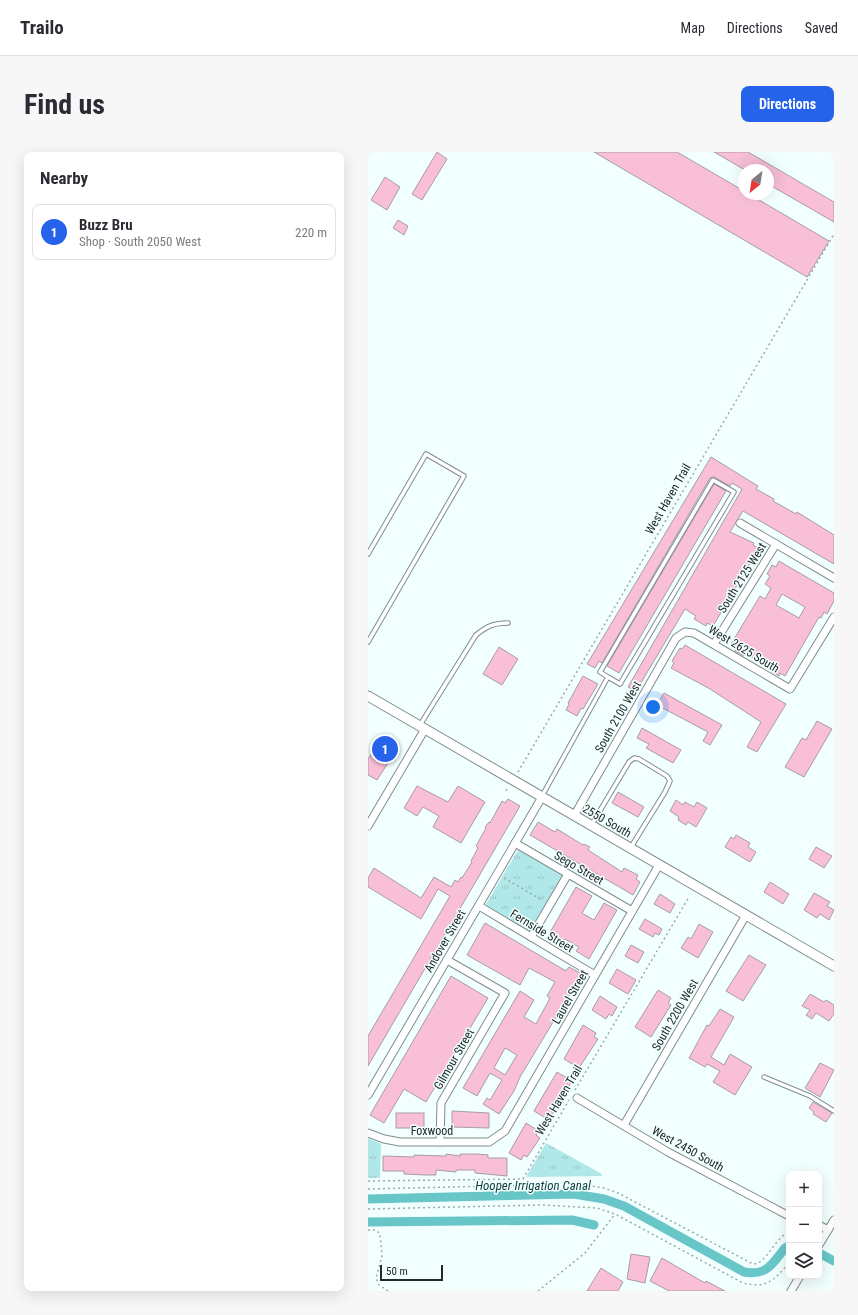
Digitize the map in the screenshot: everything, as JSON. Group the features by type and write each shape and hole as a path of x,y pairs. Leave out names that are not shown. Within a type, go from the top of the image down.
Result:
{"street":[{"path":"740,523 834,578"},
{"name":"South 2125 West","path":"714,644 776,544"},
{"name":"West 2625 South","path":"685,632 694,632 790,690 834,617"},
{"name":"South 2100 West","path":"574,816 676,638 685,632"},
{"name":"2550 South","path":"368,696 834,966"},
{"path":"368,826 422,728"},
{"name":"Andover Street","path":"368,1095 542,797"},
{"name":"Sego Street","path":"515,843 632,911"},
{"name":"Laurel Street","path":"497,1138 505,1131 658,865"},
{"path":"531,937 568,874"},
{"name":"Fernside Street","path":"479,906 595,975"},
{"name":"South 2200 West","path":"624,1125 746,915"},
{"name":"Gilmour Street","path":"440,1142 441,1103 505,992 447,960"},
{"name":"West 2450 South","path":"577,1098 668,1152 786,1214"},
{"name":"Foxwood","path":"368,1133 384,1140 400,1142 489,1142 497,1138"},
{"path":"822,1240 834,1220"},
{"path":"822,1227 828,1230"},
{"path":"791,1291 798,1279"}],"lane":[{"path":"368,554 426,454 464,476 368,642"},
{"path":"713,480 734,492 620,684 608,677 600,672 713,480"},
{"path":"422,728 476,635 485,628 496,623 508,623"},
{"path":"542,797 608,677"},
{"path":"591,826 629,762 634,758 639,759 667,776 670,781 665,792 630,848"},
{"path":"764,1077 810,1096 834,1111"}],"path":[{"name":"West Haven Trail","path":"517,773 834,234"},
{"path":"504,878 542,900"},
{"name":"West Haven Trail","path":"368,1181 523,1179 689,897"},
{"path":"368,1189 577,1184 604,1188 618,1193 753,1264 761,1261 778,1240 786,1234"},
{"path":"368,1209 476,1205 581,1206 615,1214 743,1283 753,1286 764,1285 773,1280 786,1266"},
{"path":"538,1291 585,1253 615,1214"},
{"path":"368,1230 376,1230 380,1234 382,1256 375,1276 379,1285 388,1291"}],"green space":[{"path":"518,850 563,876 531,932 485,906"},
{"path":"368,1138 381,1144 380,1178 368,1178"},
{"path":"546,1143 602,1174 601,1176 526,1177"}],"building":[{"path":"437,152 447,159 422,200 412,194"},
{"path":"594,152 677,152 738,188 738,200 759,200 829,241 807,277"},
{"path":"714,152 748,152 769,164 738,164 738,166"},
{"path":"774,167 834,202 834,222 774,187"},
{"path":"385,177 400,187 387,210 371,200"},
{"path":"398,220 408,226 404,235 393,228"},
{"path":"711,457 758,486 756,489 774,499 773,501 796,514 797,512 834,535 834,564 743,511 730,532 754,543 753,545 758,548 713,626 707,623 706,626 694,619 696,616 685,609 636,691 628,687 742,489 732,483 730,486 714,477 710,478 602,663 599,661 595,668 587,664"},
{"path":"714,484 726,491 619,673 607,666"},
{"path":"779,561 834,593 834,601 827,614 824,612 821,618 819,617 785,676 780,673 779,676 769,670 770,668 745,653 744,656 735,651 737,648 731,644 760,596 765,599 771,588 765,584 770,576 767,574 772,565 776,567","holes":["782,594 805,607 799,618 776,605"]},
{"path":"685,645 786,704 757,752 747,747 761,722 710,689 671,668 674,663 672,661 680,648 682,649"},
{"path":"499,647 518,659 502,685 483,674"},
{"path":"583,676 598,684 577,716 566,710 569,704 568,703"},
{"path":"664,693 722,725 710,745 703,741 708,732 657,705"},
{"path":"817,721 832,729 804,777 785,767 802,738 806,740"},
{"path":"642,728 681,750 673,763 646,748 649,744 637,738"},
{"path":"381,738 397,749 377,780 368,775 368,759"},
{"path":"417,786 448,802 458,786 485,802 461,843 433,827 439,816 423,807 417,816 404,808"},
{"path":"618,792 644,807 638,817 612,803"},
{"path":"508,799 520,806 368,1066 368,1036 450,896 438,889 421,919 368,887 368,878 374,868 421,898 434,877 451,887 455,880 458,882 461,877 462,878 472,862 471,861 478,848 476,846 486,828 485,827 489,822 490,823 502,801 505,803"},
{"path":"676,800 683,805 685,802 694,807 697,802 707,808 696,827 688,822 686,825 678,820 679,817 670,811"},
{"path":"538,822 555,832 557,829 583,845 584,844 590,847 588,850 622,872 624,868 638,875 636,879 640,882 633,895 530,835"},
{"path":"736,835 750,843 748,847 756,852 750,862 725,847 731,837 734,839"},
{"path":"816,847 832,856 824,868 809,859"},
{"path":"770,882 789,894 783,904 764,892"},
{"path":"576,887 592,896 582,913 594,920 604,903 617,910 589,959 576,951 579,947 565,939 561,943 548,936"},
{"path":"814,893 830,902 827,906 834,910 829,920 820,914 817,918 804,910"},
{"path":"660,894 675,904 670,913 654,904"},
{"path":"645,919 662,929 659,935 655,933 653,937 639,929"},
{"path":"485,923 566,971 569,967 582,974 499,1114 483,1104 487,1098 490,1100 502,1080 490,1073 477,1096 463,1088 520,991 534,1000 524,1017 536,1024 550,998 547,996 555,982 529,968 520,985 467,955","holes":["505,1048 517,1055 505,1075 494,1068"]},
{"path":"699,924 713,932 698,958 681,948 688,937 691,939"},
{"path":"631,945 644,952 638,963 625,956"},
{"path":"749,955 766,965 743,1001 726,991"},
{"path":"617,969 636,980 628,994 609,983"},
{"path":"451,976 488,998 426,1102 404,1089 384,1123 370,1115"},
{"path":"658,990 671,998 668,1003 671,1005 651,1037 635,1027"},
{"path":"810,994 824,1002 826,1000 834,1005 834,1014 829,1021 816,1013 812,1019 806,1015 810,1010 802,1006"},
{"path":"600,996 617,1007 612,1016 609,1014 606,1019 592,1010"},
{"path":"720,1009 734,1017 711,1057 724,1065 730,1054 752,1067 735,1095 713,1082 720,1071 707,1064 705,1067 689,1058 707,1025 709,1026"},
{"path":"583,1025 596,1033 594,1037 598,1039 579,1068 564,1059"},
{"path":"820,1063 834,1070 820,1097 805,1088"},
{"path":"557,1072 572,1081 549,1120 534,1111"},
{"path":"813,1102 832,1113 826,1122 813,1114 814,1112 809,1108"},
{"path":"452,1111 489,1113 489,1128 452,1127"},
{"path":"396,1113 424,1113 424,1128 396,1128"},
{"path":"526,1123 539,1131 536,1135 540,1138 527,1157 524,1155 521,1160 509,1153"},
{"path":"446,1154 460,1156 460,1154 477,1154 488,1155 488,1158 507,1158 507,1176 475,1173 475,1170 456,1170 456,1172 436,1170 436,1175 404,1174 404,1171 383,1171 383,1156 446,1156"},
{"path":"631,1254 650,1257 645,1283 627,1279"},
{"path":"662,1258 705,1283 706,1281 725,1291 669,1291 650,1281"},
{"path":"601,1268 623,1282 618,1291 587,1291"}],"waterway":[{"name":"Hooper Irrigation Canal","path":"368,1199 574,1194 604,1199 624,1206 744,1272 752,1273 768,1268 786,1248"},
{"path":"368,1222 572,1220 594,1225"},
{"name":"Hooper Irrigation Canal","path":"822,1255 834,1261"}],"place":[{"name":"Buzz Bru","path":"385,749"}]}
